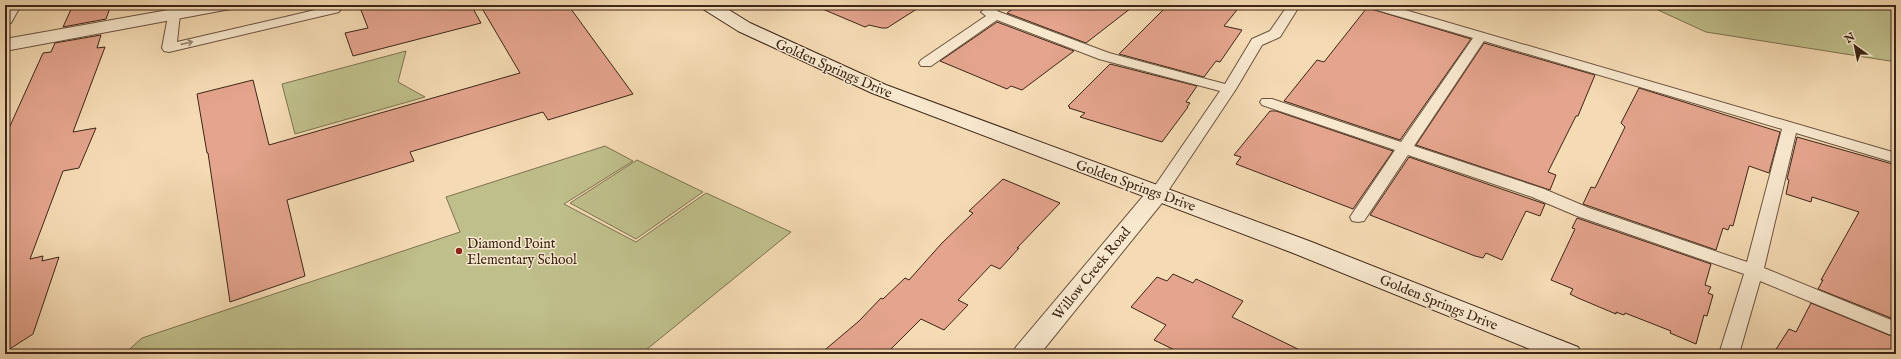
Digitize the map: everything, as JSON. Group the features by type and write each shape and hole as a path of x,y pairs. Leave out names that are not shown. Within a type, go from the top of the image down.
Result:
{"main road":[{"path":"5,19 12,5"},
{"path":"5,45 225,5"},
{"name":"Golden Springs Drive","path":"709,5 744,27 879,89 1158,192 1301,247 1569,354"},
{"name":"Willow Creek Road","path":"1035,351 1158,192"}],"lane":[{"path":"174,14 169,48 336,9 334,5"},
{"path":"1158,192 1229,88 1257,42 1275,34 1294,5"},
{"path":"1374,5 1896,158"},
{"path":"926,63 996,10 1104,56 1229,88"},
{"path":"1358,217 1481,36"},
{"path":"1267,102 1538,193 1583,212 1754,271 1896,330"},
{"path":"1729,354 1754,271 1790,128"}],"green space":[{"path":"1647,5 1896,5 1896,62 1706,32"},
{"path":"406,51 398,82 425,97 295,134 282,84"},
{"path":"605,146 633,161 564,204 636,242 706,193 791,232 641,354 124,354 142,338 460,232 446,197"},
{"path":"637,160 703,192 636,239 570,203"}],"building":[{"path":"73,5 111,5 106,19 63,27"},
{"path":"359,5 471,5 481,23 353,56 345,33 368,28"},
{"path":"480,5 568,5 633,94 548,120 543,112 410,152 414,161 287,200 305,276 230,302 208,153 197,94 253,80 269,145 520,73"},
{"path":"813,5 923,5 887,28 882,28 869,25 865,27"},
{"path":"1018,5 1135,5 1086,43 1007,13"},
{"path":"1168,5 1241,5 1224,26 1242,30 1220,62 1216,61 1204,77 1119,54"},
{"path":"1368,8 1471,39 1400,140 1284,101 1317,60 1324,62"},
{"path":"997,22 1074,51 1022,90 1011,86 1007,89 940,61"},
{"path":"101,35 97,48 105,47 73,132 96,128 79,168 63,171 30,259 43,256 42,261 59,257 33,334 5,352 5,137 43,53 51,52 55,43"},
{"path":"1484,43 1595,75 1578,116 1576,116 1548,172 1556,175 1550,190 1416,145"},
{"path":"1110,64 1197,86 1186,102 1190,103 1188,107 1162,142 1080,117 1085,113 1069,108 1070,107 1068,106"},
{"path":"1639,88 1780,132 1769,173 1749,166 1733,226 1730,225 1728,230 1723,228 1716,250 1583,204 1591,187 1595,188 1625,127 1621,123"},
{"path":"1270,111 1276,111 1393,151 1353,209 1236,164 1241,157 1234,155"},
{"path":"1797,137 1896,165 1896,320 1818,289 1823,280 1821,280 1859,212 1812,197 1811,202 1786,194 1789,180 1787,179"},
{"path":"1409,157 1545,204 1540,216 1526,211 1502,260 1486,253 1483,258 1475,256 1370,215"},
{"path":"1003,179 1060,203 1017,248 1019,248 1000,269 991,265 958,300 968,305 944,330 921,319 886,354 820,354 859,321 881,298 883,299 905,278 909,280 942,243 973,213 969,211"},
{"path":"1577,218 1711,264 1705,285 1711,287 1708,293 1713,295 1707,316 1704,315 1696,344 1670,333 1671,331 1625,313 1624,315 1616,312 1616,314 1578,298 1570,294 1573,289 1551,280 1575,229 1572,228"},
{"path":"1173,274 1193,283 1196,279 1243,301 1232,317 1308,354 1183,354 1154,340 1166,325 1131,307 1157,277 1167,281"},
{"path":"1811,303 1896,338 1896,354 1773,354 1789,329 1796,332"}],"place":[{"name":"Diamond Point Elementary School","path":"459,251"}]}
